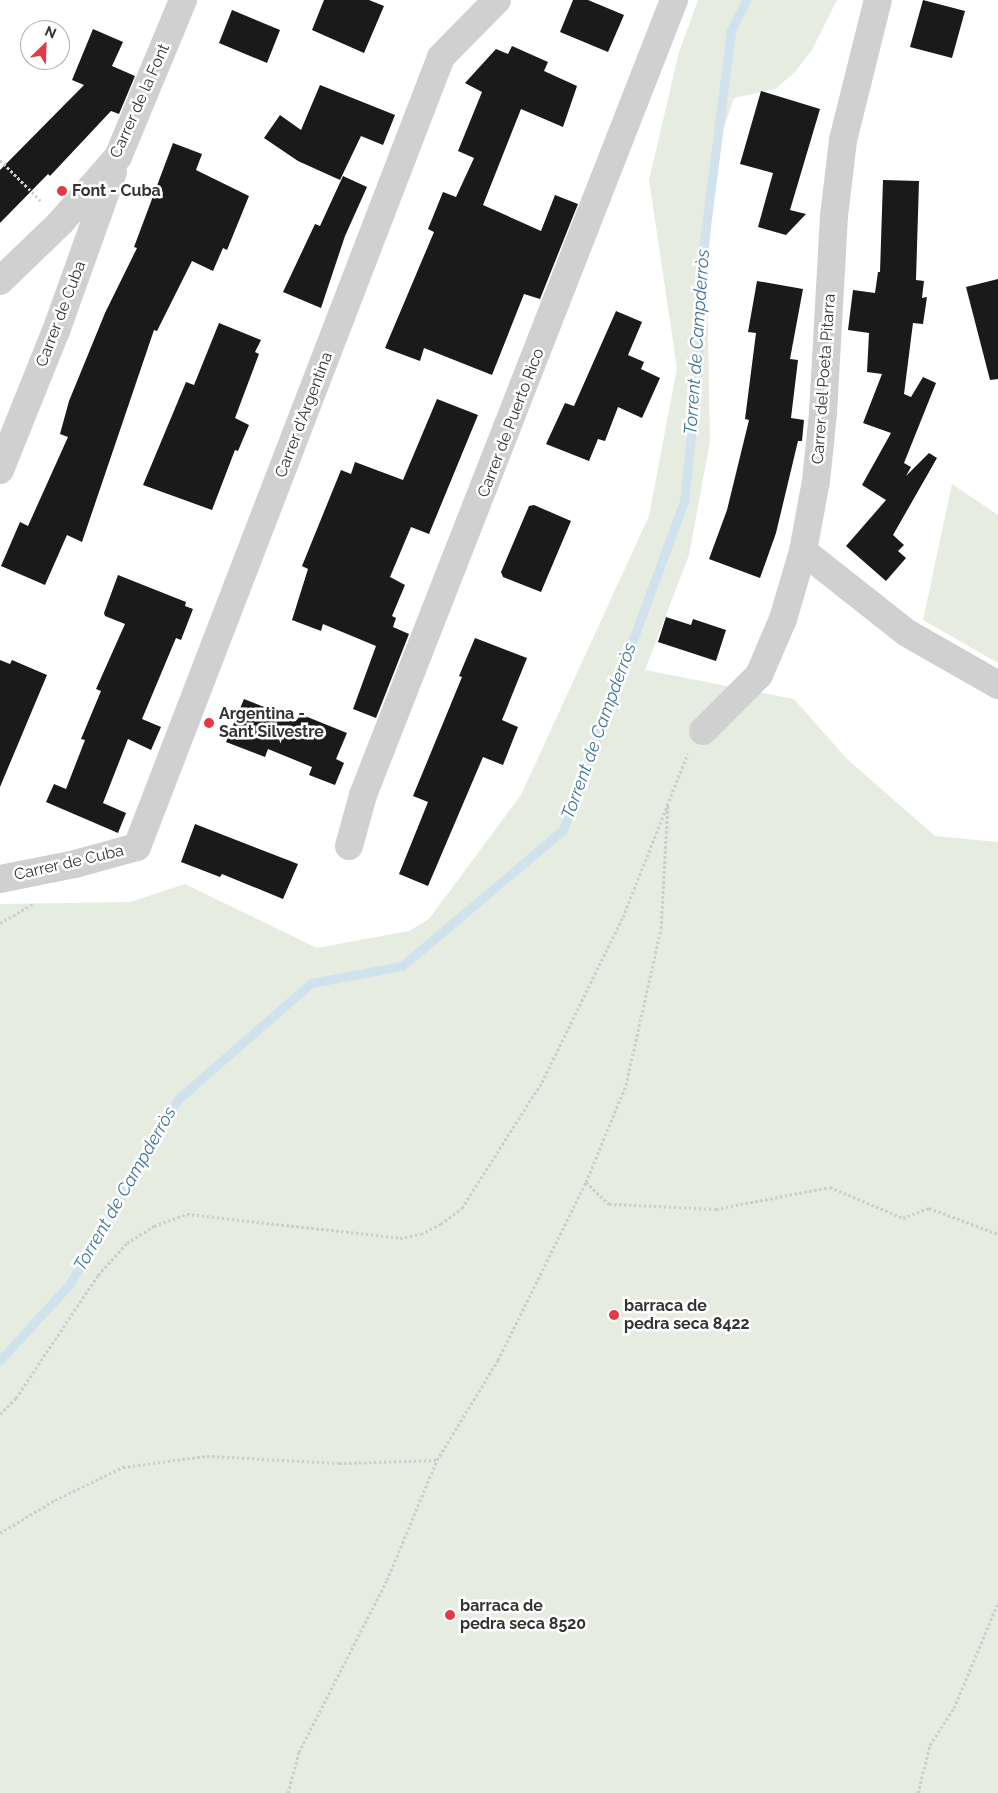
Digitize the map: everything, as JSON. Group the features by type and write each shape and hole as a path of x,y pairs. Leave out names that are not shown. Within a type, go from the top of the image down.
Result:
{"street":[{"name":"Carrer de la Font","path":"0,281 61,222 118,157 184,0"},
{"name":"Carrer d'Argentina","path":"137,847 441,57 497,0"},
{"name":"Carrer de Puerto Rico","path":"349,846 363,795 674,0"},
{"name":"Carrer del Poeta Pitarra","path":"703,731 759,675 783,619 803,551 816,481 823,413 834,216 843,140 878,0"},
{"name":"Carrer de Cuba","path":"0,470 56,331 118,157"},
{"path":"803,551 907,633 998,685"},
{"name":"Carrer de Cuba","path":"0,878 75,864 137,847"}],"path":[{"path":"0,160 61,222"},
{"path":"0,1414 16,1398 98,1275 127,1243 154,1226 187,1214 400,1238 421,1234 442,1224 462,1208 542,1082 623,917 685,756 703,731"},
{"path":"288,1793 299,1752 388,1580 437,1460 498,1360 586,1182 626,1085 661,928 668,801"},
{"path":"586,1182 609,1204 716,1209 830,1187 903,1218 929,1208 998,1234"},
{"path":"0,1533 55,1500 123,1467 207,1456 339,1463 437,1460"},
{"path":"918,1793 930,1744 954,1708 998,1603"}],"shaded area":[{"path":"698,0 837,0 812,50 794,73 775,89 734,98 716,151 707,280 710,441 689,555 645,670 794,699 847,759 935,836 998,842 998,1793 0,1793 0,904 130,902 185,884 317,948 409,931 429,919 521,795 649,516 677,368 649,180 679,52"},
{"path":"952,484 998,515 998,663 923,620"}],"building":[{"path":"324,0 369,0 384,6 364,53 312,30"},
{"path":"573,0 588,0 624,15 608,52 560,32"},
{"path":"923,0 965,11 952,58 910,47"},
{"path":"232,10 280,30 267,63 219,43"},
{"path":"93,29 123,42 112,66 135,76 119,114 111,111 50,176 48,174 0,223 0,170 84,85 72,80"},
{"path":"512,46 548,62 544,71 577,86 563,127 521,109 483,205 541,231 555,195 578,204 540,299 524,294 492,375 424,348 420,361 385,348 434,232 428,229 443,192 456,197 474,158 458,151 482,92 465,83 496,49 508,54"},
{"path":"320,85 395,115 383,145 361,136 340,180 298,161 264,138 280,115 301,130"},
{"path":"761,91 820,109 790,210 806,214 786,235 758,227 773,173 740,164"},
{"path":"173,143 202,154 196,170 249,196 227,250 223,248 213,271 192,261 157,331 154,330 82,542 67,535 45,585 1,566 20,522 28,526 68,437 60,434 69,401 105,313 137,248 134,247"},
{"path":"343,176 367,187 345,236 321,308 283,292 315,224 320,226"},
{"path":"883,180 919,181 916,280 924,281 922,298 927,297 923,324 913,323 904,394 911,397 923,377 936,383 904,463 911,467 906,476 929,453 937,458 893,535 904,545 898,551 906,558 886,581 846,546 886,500 862,485 891,433 863,423 882,374 867,372 869,333 848,330 853,290 875,293 878,272 880,272"},
{"path":"998,279 998,379 990,380 966,287"},
{"path":"757,281 803,289 790,359 798,360 791,418 804,420 802,441 798,441 776,533 760,578 709,559 727,510 749,420 745,419 756,333 748,332"},
{"path":"616,311 642,322 628,355 644,362 641,369 660,378 642,418 618,407 605,441 598,439 589,461 546,444 565,403 574,406"},
{"path":"219,323 261,340 255,352 259,354 235,418 249,425 238,451 235,450 212,510 143,485 186,382 194,385"},
{"path":"437,399 478,415 429,534 411,527 390,577 405,585 392,616 396,618 393,627 409,634 376,718 353,709 376,646 323,624 321,631 292,620 308,569 302,566 341,470 351,474 355,462 403,480"},
{"path":"534,505 571,521 541,592 503,577 501,572 529,506"},
{"path":"118,575 186,602 185,606 193,609 181,640 176,638 142,719 161,727 151,750 128,739 103,803 126,813 118,833 46,802 54,784 66,789 85,740 81,739 101,691 96,689 125,624 105,616 104,613"},
{"path":"666,617 691,625 693,619 726,630 716,661 658,642"},
{"path":"475,638 527,658 502,720 518,727 503,765 483,757 428,886 399,874 428,802 413,796 462,677 459,676"},
{"path":"0,660 10,664 12,660 47,675 0,787"},
{"path":"244,699 297,720 300,714 347,733 336,759 344,763 335,785 309,775 312,767 268,749 265,757 226,742"},
{"path":"195,824 298,864 283,899 222,874 220,877 181,862"}],"waterway":[{"name":"Torrent de Campderròs","path":"0,1360 69,1285 177,1100 311,983 402,966 563,830 684,502 697,379 704,242 731,30 746,0"}],"place":[{"name":"Font - Cuba","path":"62,191"},
{"name":"Argentina - Sant Silvestre","path":"209,723"},
{"name":"barraca de pedra seca 8422","path":"614,1315"},
{"name":"barraca de pedra seca 8520","path":"450,1615"}]}
